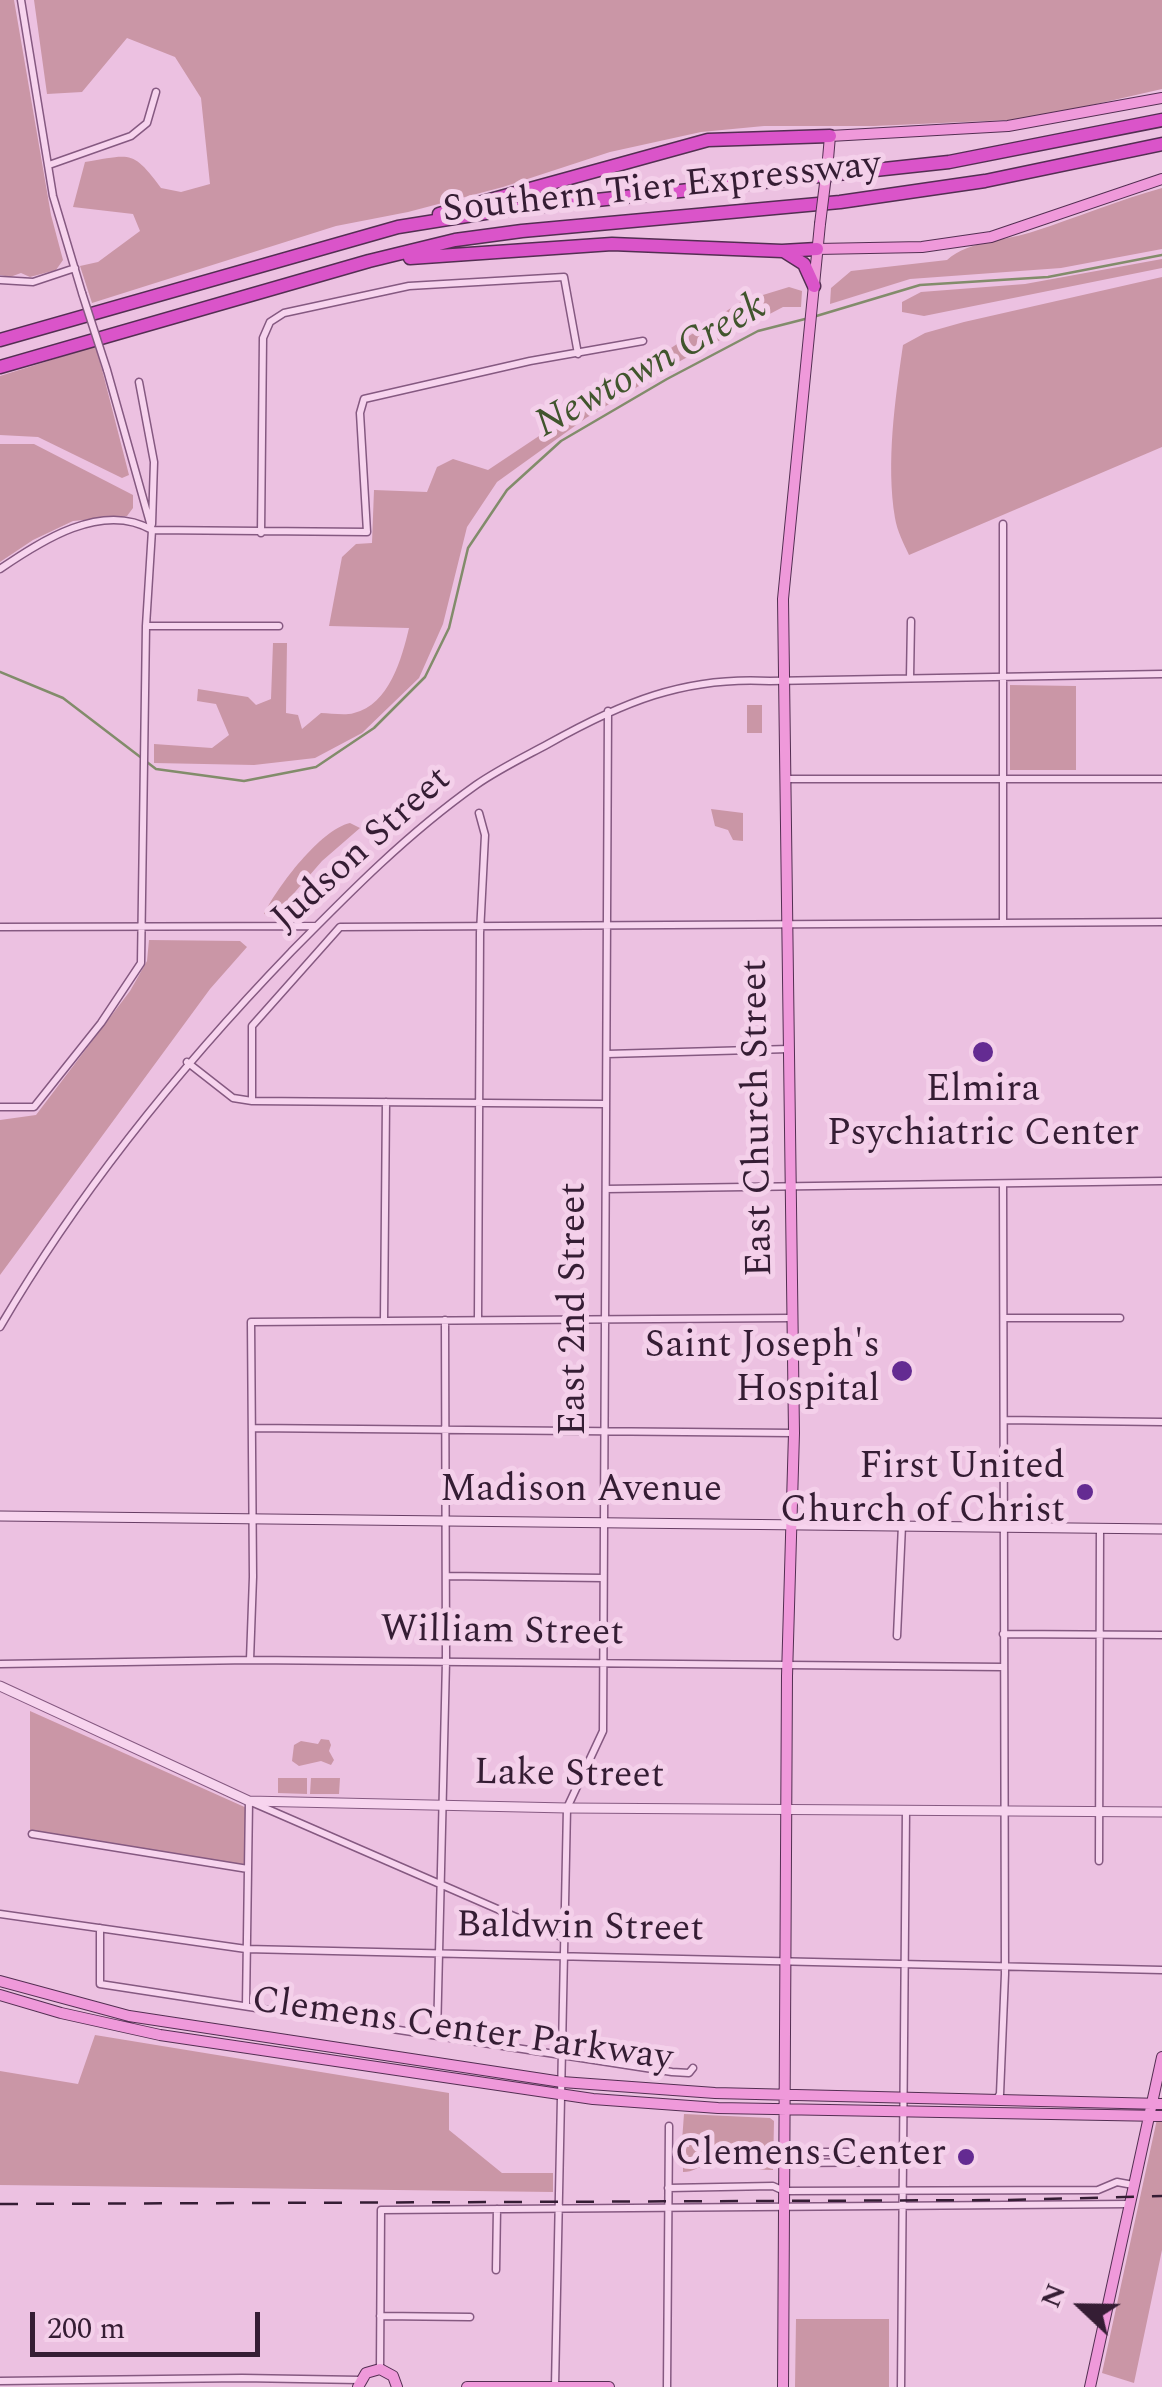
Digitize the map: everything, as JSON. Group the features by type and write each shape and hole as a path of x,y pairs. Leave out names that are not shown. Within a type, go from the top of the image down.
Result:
{"highway":[{"name":"Southern Tier Expressway","path":"0,340 398,227 504,210 948,162 1162,120"},
{"path":"398,227 708,140 830,136"},
{"name":"Southern Tier Expressway","path":"0,368 369,261 456,240 840,202 985,180 1162,144"},
{"path":"369,261 612,244 782,252 817,249"},
{"path":"782,252 804,264 814,286"}],"main road":[{"path":"830,136 1008,126 1162,98"},
{"name":"East Church Street","path":"783,2387 786,1808 794,1433 784,779 785,554 830,136"},
{"path":"817,249 922,247 991,237 1162,178"},
{"name":"Clemens Center Parkway","path":"0,1981 129,2016 562,2088"},
{"name":"Clemens Center Parkway","path":"0,1995 61,2014 160,2035 562,2088 640,2090 903,2111 1162,2116"},
{"path":"1090,2387 1149,2115 1157,2103 1162,2057"},
{"name":"Clemens Center Parkway","path":"785,2102 903,2097 1157,2103"},
{"path":"359,2384 370,2370 380,2370 392,2376 397,2387"},
{"path":"467,2387 610,2387"}],"street":[{"path":"21,0 56,208 152,530"},
{"path":"49,165 131,136 147,123 156,92"},
{"path":"0,280 33,282 74,268"},
{"path":"260,532 264,338 270,322 284,313 409,286 564,277 578,354"},
{"path":"0,569 55,534 82,523 139,522 152,530 367,532 362,400 530,361 643,341"},
{"path":"0,1107 34,1107 76,1056 140,963 146,626 154,462 139,382"},
{"path":"1003,524 1004,923"},
{"path":"910,678 911,621"},
{"path":"146,626 280,626"},
{"name":"Judson Street","path":"0,1327 50,1245 188,1062 388,855 480,782 608,711 648,695 692,685 738,679 1162,674"},
{"name":"East 2nd Street","path":"555,2387 567,1808 602,1731 608,711"},
{"path":"784,779 1162,779"},
{"path":"478,1318 480,928 485,835 479,813"},
{"path":"252,1101 252,1026 340,928 1162,922"},
{"path":"0,928 317,926"},
{"path":"607,1054 788,1049"},
{"path":"188,1062 233,1098 252,1101 605,1104"},
{"path":"384,1320 386,1102"},
{"path":"606,1189 1162,1180"},
{"path":"996,2100 1000,2094 1004,2026 1003,1184"},
{"path":"250,1660 251,1322 792,1318"},
{"path":"1006,1318 1120,1318"},
{"path":"437,2036 447,1576 445,1320"},
{"path":"1004,1420 1162,1422"},
{"path":"252,1428 794,1433"},
{"name":"Madison Avenue","path":"0,1516 1162,1529"},
{"path":"897,1636 902,1526"},
{"path":"1098,1861 1100,1528"},
{"path":"447,1576 604,1578"},
{"path":"1003,1634 1162,1635"},
{"name":"William Street","path":"0,1664 250,1660 1003,1667"},
{"name":"Lake Street","path":"0,1686 249,1801 567,1808 1162,1812"},
{"path":"246,2006 249,1801 564,1938"},
{"path":"901,2387 906,1808"},
{"path":"32,1834 248,1869"},
{"name":"Baldwin Street","path":"0,1914 246,1949 1162,1970"},
{"path":"100,1928 100,1984 672,2072 689,2074 693,2068"},
{"path":"667,2387 668,2126"},
{"path":"785,2158 902,2152"},
{"path":"785,2158 902,2162"},
{"path":"380,2370 381,2210 784,2209 994,2190 1098,2190 1118,2182 1134,2185"},
{"path":"668,2188 773,2186 784,2191 994,2204 1131,2204"},
{"path":"994,2190 994,2204"},
{"path":"496,2270 497,2209"},
{"path":"380,2316 470,2318"},
{"path":"0,2381 359,2384"}],"shaded area":[{"path":"0,0 14,0 51,215 63,260 56,270 30,277 21,273 0,275"},
{"path":"34,0 1162,0 1162,89 1031,119 764,126 701,132 610,152 503,187 408,212 336,226 92,303 80,266 98,262 140,231 133,214 73,207 85,162 129,158 143,166 161,188 181,192 210,184 201,98 175,57 127,38 82,92 47,94"},
{"path":"1162,188 1162,249 1061,268 910,279 830,304 831,288 851,271 947,260 977,245 1035,231"},
{"path":"1162,259 1162,268 924,316 902,312 902,302 921,292 1025,284"},
{"path":"1162,277 1162,447 909,555 896,523 891,476 903,345 925,333 964,322"},
{"path":"789,287 802,291 801,307 783,307 682,360 586,418 497,482 467,527 443,624 419,678 362,733 315,758 254,765 154,763 154,744 212,748 229,735 216,704 197,701 198,689 248,697 256,705 271,699 273,643 287,643 286,713 298,715 302,729 321,713 350,714 366,708 385,690 398,666 409,628 329,626 342,557 356,544 372,543 374,490 427,492 437,467 453,459 488,470 740,302"},
{"path":"96,346 129,475 122,478 38,437 0,435 0,376"},
{"path":"0,444 34,444 133,495 133,508 127,516 73,521 33,540 0,562"},
{"path":"1010,685 1076,686 1076,770 1010,770"},
{"path":"747,705 762,705 762,733 747,733"},
{"path":"711,809 743,813 743,841 733,840 728,830 715,826"},
{"path":"350,823 360,828 322,861 275,915 264,914 313,847"},
{"path":"149,940 240,941 247,947 210,989 0,1275 0,1120 36,1115 130,991 147,961"},
{"path":"30,1711 249,1809 248,1869 30,1831"},
{"path":"321,1739 329,1740 331,1745 331,1765 321,1761 299,1766 292,1761 294,1745 301,1741 318,1744"},
{"path":"278,1778 307,1778 307,1794 278,1793"},
{"path":"311,1778 340,1778 339,1794 310,1794"},
{"path":"95,2035 449,2093 449,2130 502,2173 553,2173 553,2192 0,2185 0,2071 78,2084"},
{"path":"1162,2096 1162,2250 1134,2383 1102,2373"},
{"path":"684,2114 770,2118 774,2121 773,2170 723,2163 683,2172 683,2156 689,2156 683,2153 683,2147 689,2147 689,2142 682,2141"},
{"path":"796,2319 889,2319 889,2387 795,2387"}],"waterway":[{"name":"Newtown Creek","path":"813,317 920,285 1048,277 1162,255"},
{"name":"Newtown Creek","path":"0,672 63,698 156,769 244,781 316,767 374,728 425,677 449,628 468,548 507,490 561,441 667,379 758,331 805,319"}],"railway":[{"path":"0,2204 1162,2196"}],"place":[{"name":"Elmira Psychiatric Center","path":"983,1052"},
{"name":"Saint Joseph's Hospital","path":"902,1371"},
{"name":"First United Church of Christ","path":"1085,1492"},
{"name":"Clemens Center","path":"966,2157"}]}
